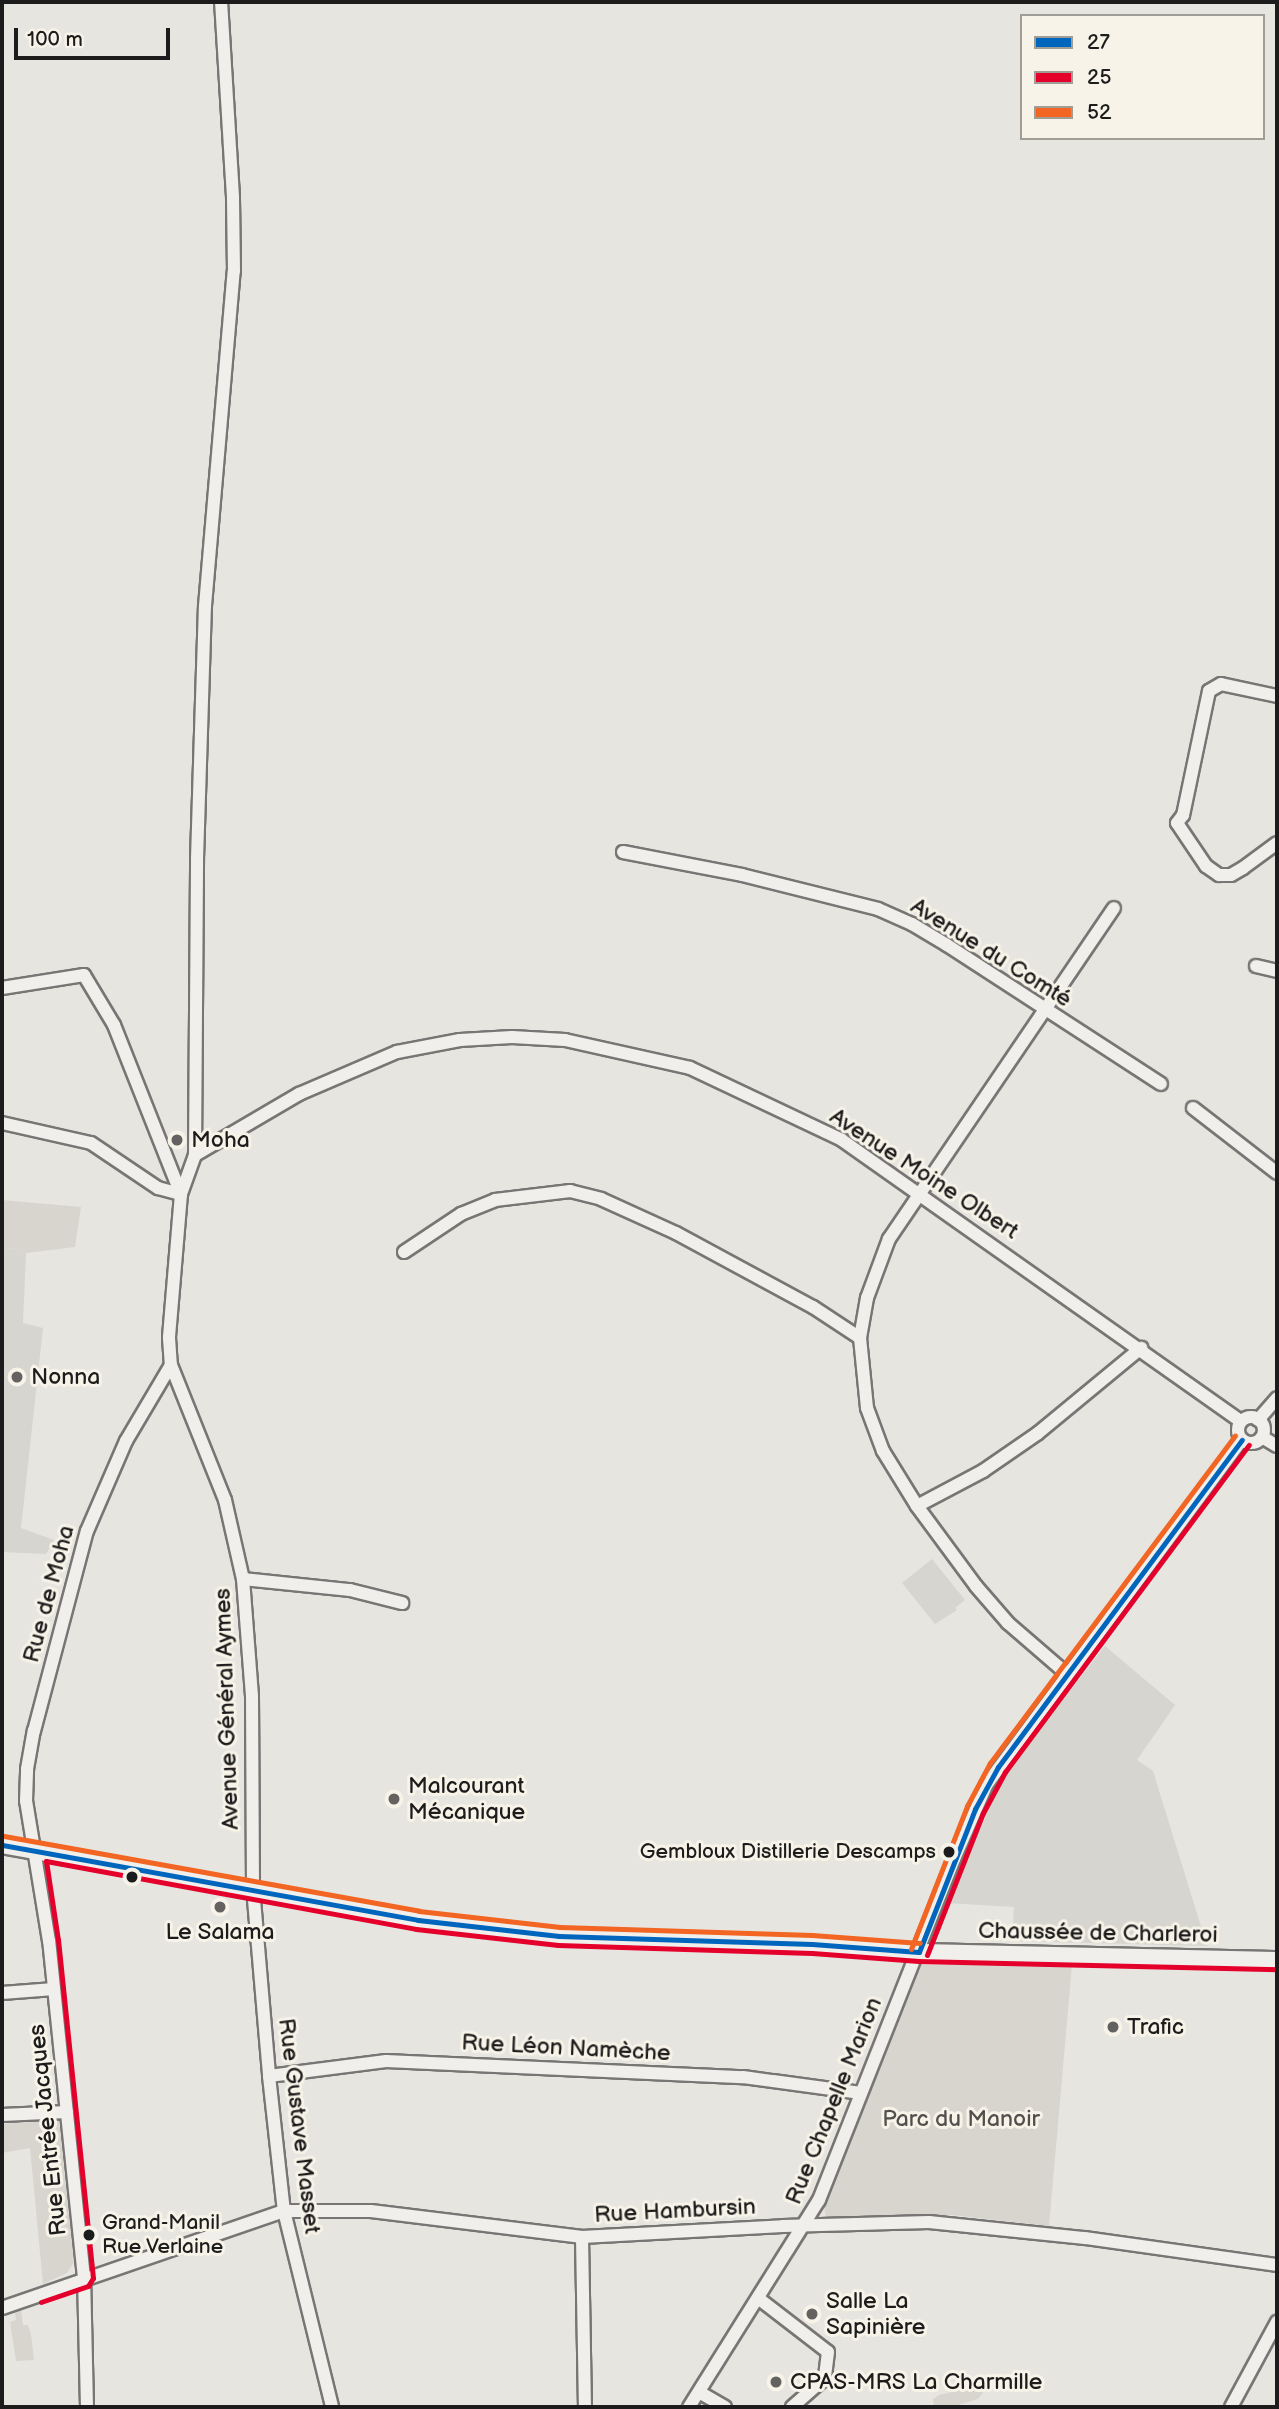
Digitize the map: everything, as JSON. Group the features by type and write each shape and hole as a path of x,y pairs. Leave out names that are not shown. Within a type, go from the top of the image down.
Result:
{"main road":[{"name":"Chaussée de Charleroi","path":"2,1845 253,1888 418,1920 559,1936 812,1944 919,1952 1277,1960"}],"street":[{"path":"2,1123 91,1143 158,1188 181,1195 195,1155 196,953 205,606 234,271 233,197 221,2"},
{"path":"1277,696 1221,684 1209,691 1183,815 1177,823 1206,866 1219,876 1231,875 1277,843"},
{"name":"Avenue du Comté","path":"623,852 742,875 878,909 912,924 947,945 1161,1084"},
{"path":"1067,1674 1026,1640 993,1606 916,1506 883,1451 866,1408 860,1338 876,1269 889,1239 1114,908"},
{"path":"1256,966 1277,971"},
{"name":"Avenue Général Aymes","path":"2,988 84,975 114,1025 181,1195 169,1338 171,1365 225,1500 243,1579 252,1696 253,1888"},
{"name":"Avenue Moine Olbert","path":"195,1155 299,1094 397,1052 460,1040 512,1037 565,1040 691,1068 842,1140 1141,1348 1241,1421"},
{"path":"1193,1108 1277,1172"},
{"path":"404,1252 461,1214 495,1200 570,1191 601,1199 676,1233 813,1307 860,1338"},
{"path":"916,1506 983,1471 1038,1433 1141,1348"},
{"name":"Rue de Moha","path":"35,1850 26,1801 27,1769 34,1731 87,1531 126,1441 171,1365"},
{"path":"1258,1420 1277,1398"},
{"path":"1251,1417 1258,1420 1264,1429 1262,1437 1255,1443 1242,1440 1238,1429 1241,1421 1251,1417"},
{"path":"1262,1437 1277,1446"},
{"name":"Rue Chapelle Marion","path":"689,2407 819,2200 987,1784 1242,1440"},
{"path":"243,1579 350,1590 402,1603"},
{"name":"Rue Entrée Jacques","path":"35,1850 54,1989 84,2278 87,2407"},
{"name":"Rue Gustave Masset","path":"253,1888 284,2211 332,2407"},
{"path":"2,1993 54,1989"},
{"name":"Rue Léon Namèche","path":"269,2076 386,2061 743,2077 861,2093"},
{"path":"2,2115 67,2112"},
{"name":"Rue Hambursin","path":"2,2308 284,2211 371,2211 582,2237 805,2225 929,2222 1084,2238 1277,2265"},
{"path":"582,2237 585,2407"},
{"path":"758,2298 828,2352 825,2378 792,2407"},
{"path":"1231,2407 1277,2322"},
{"path":"699,2392 725,2407"}],"shaded area":[{"path":"2,1248 18,1249 26,1253 23,1323 43,1328 21,1528 54,1540 46,1554 2,1552"},
{"path":"932,1559 965,1600 955,1608 957,1610 935,1624 902,1583"},
{"path":"1105,1646 1175,1705 1137,1760 1153,1771 1207,1946 1012,1941 1014,1907 947,1903 1005,1774"}],"green space":[{"path":"2,1200 81,1207 75,1247 26,1253 18,1249 2,1248"},
{"name":"Parc du Manoir","path":"919,1965 1072,1965 1049,2226 952,2215 826,2217 823,2203"},
{"path":"59,2120 74,2262 67,2273 43,2284 30,2148 2,2153 2,2124"},
{"path":"21,2310 23,2325 28,2325 31,2334 34,2360 16,2361 10,2322 16,2320 15,2312"},
{"path":"979,2386 983,2393 978,2399 952,2407 934,2407 933,2399 939,2395"}],"transit line":[{"name":"52","path":"911,1949 967,1806 990,1763 1235,1435"},
{"name":"27","path":"919,1952 975,1809 998,1767 1242,1440"},
{"name":"25","path":"927,1955 983,1813 1005,1772 1249,1445"},
{"name":"52","path":"4,1836 419,1911 560,1927 812,1935 920,1943"},
{"name":"27","path":"2,1845 418,1920 559,1936 812,1944 919,1952"},
{"name":"25","path":"41,2302 88,2286 93,2278 58,1940 46,1861 416,1929 558,1945 812,1953 919,1961 1277,1969"}],"place":[{"name":"Moha","path":"177,1140"},
{"name":"Nonna","path":"17,1377"},
{"name":"Malcourant Mécanique","path":"394,1799"},
{"name":"Gembloux Distillerie Descamps","path":"949,1852"},
{"name":"Le Salama","path":"220,1907"},
{"name":"Trafic","path":"1113,2027"},
{"name":"Grand-Manil Rue Verlaine","path":"89,2235"},
{"name":"Salle La Sapinière","path":"812,2314"},
{"name":"CPAS-MRS La Charmille","path":"776,2382"}]}
